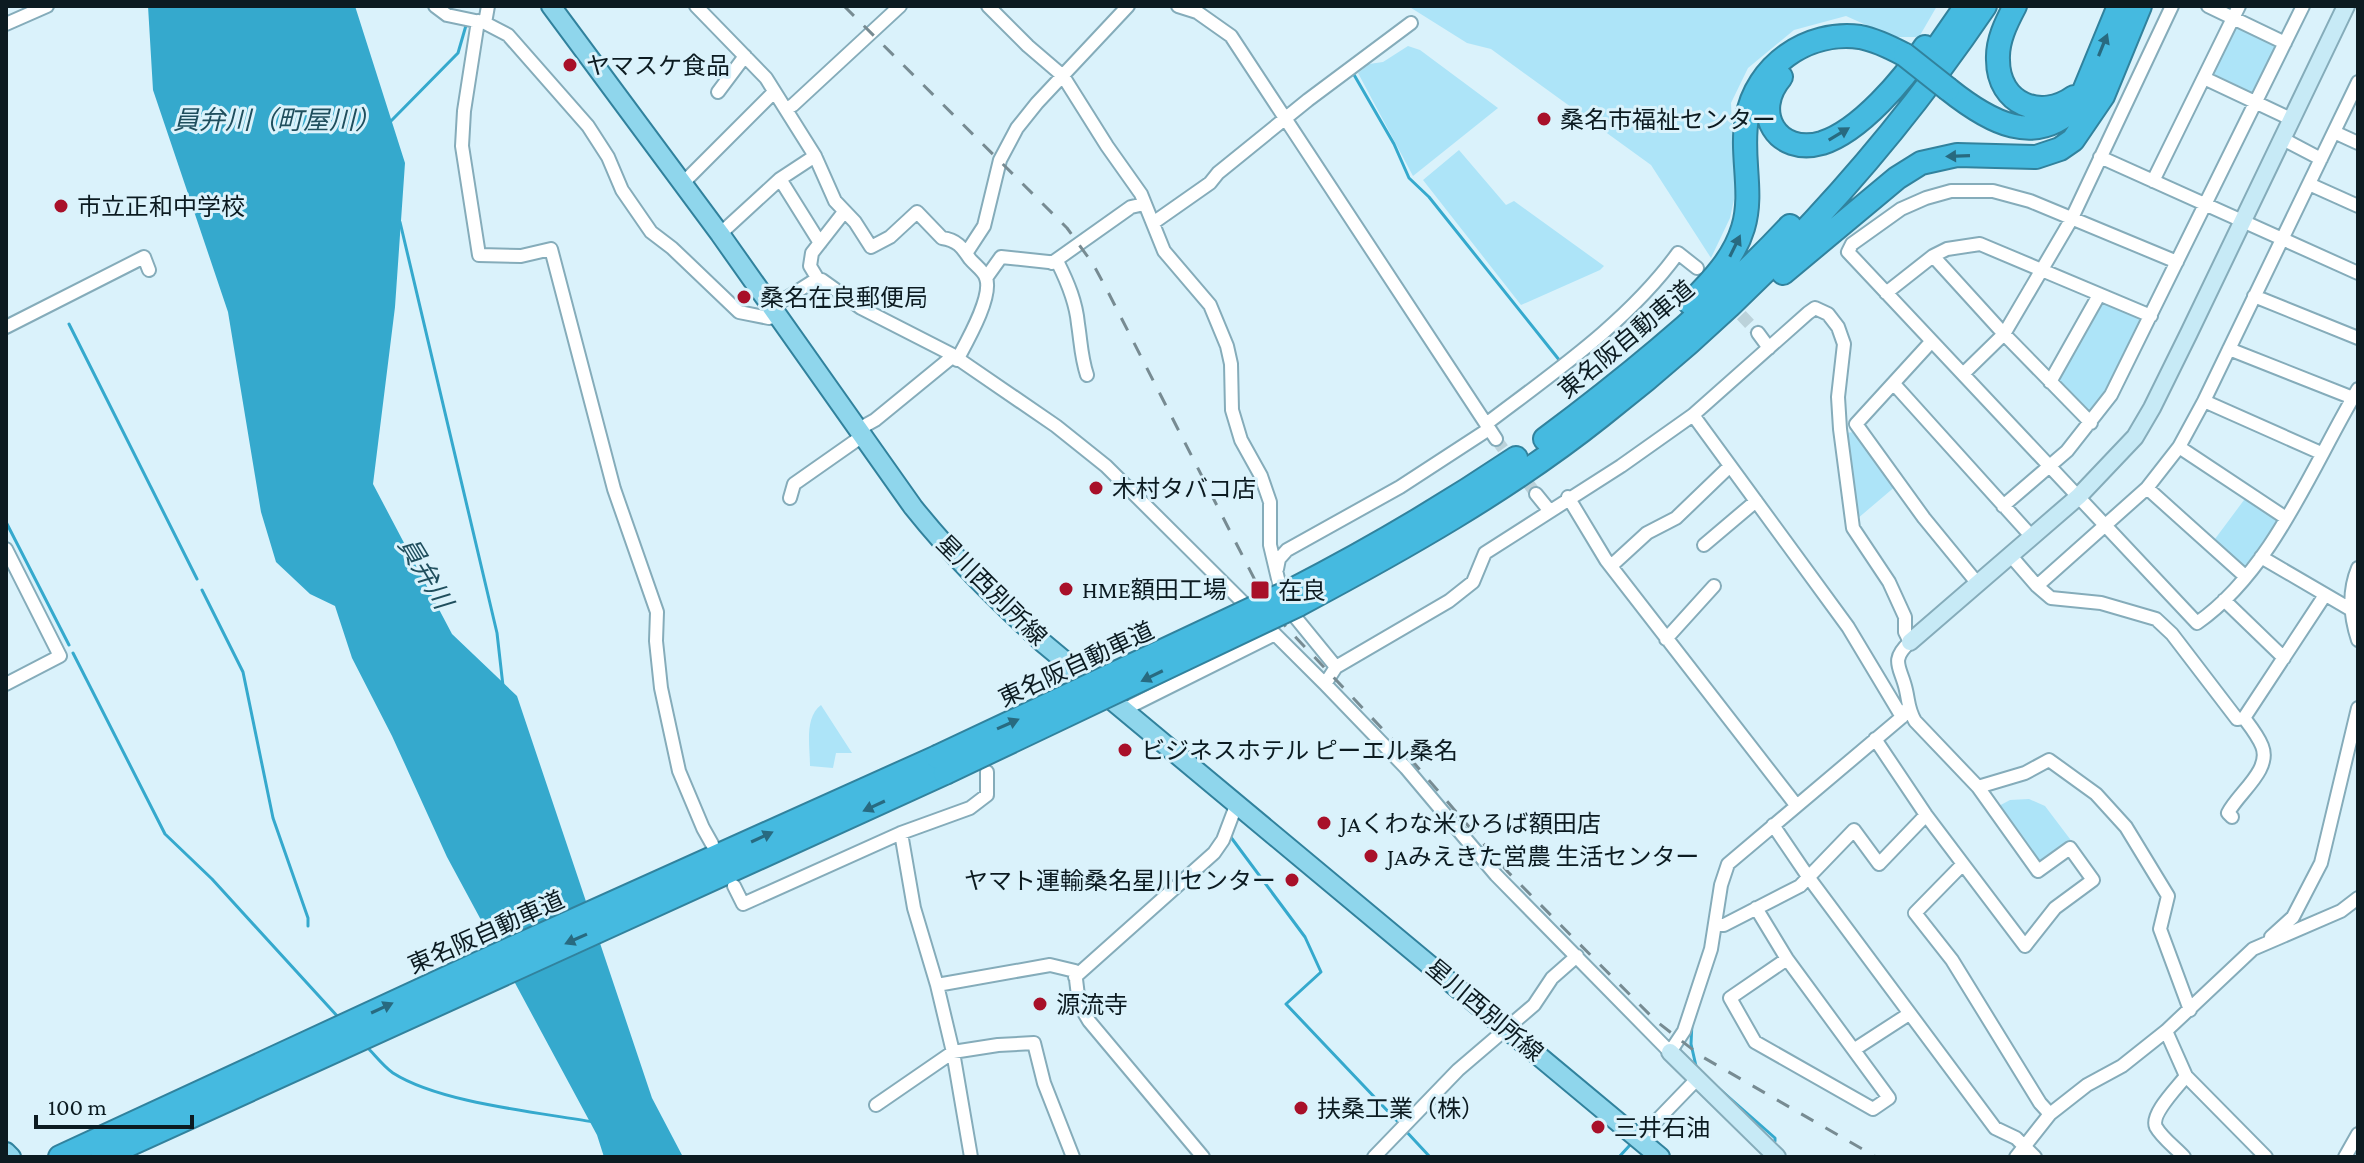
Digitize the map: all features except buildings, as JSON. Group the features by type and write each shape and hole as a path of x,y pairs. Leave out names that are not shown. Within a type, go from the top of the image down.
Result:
{"highway":[{"path":"1902,60 1848,48 1807,57 1786,72 1772,91 1768,102 1771,126 1781,138 1794,145 1807,146 1845,131 1893,87 1921,53 1952,6"},
{"name":"東名阪自動車道","path":"1594,412 1780,236 1825,189 1901,97 1966,6"},
{"name":"東名阪自動車道","path":"102,1157 477,964 644,900 941,765 1294,598 1355,557 1594,412 1701,334 1791,247 1889,135 1985,6"},
{"path":"2015,6 2001,38 1997,59 2001,83 2011,97 2027,107 2047,109 2059,106 2076,96 2089,77"},
{"path":"1945,94 2001,124 2014,127 2052,123 2071,112 2084,93 2119,6"},
{"path":"1594,412 1659,377 1897,178 1921,163 1957,155 2036,157 2060,149 2073,140 2103,96 2140,6"},
{"path":"1594,412 1705,289 1736,245 1748,201 1747,119 1752,99 1773,68 1793,51 1831,37 1871,40 1945,94 1980,128 2007,138 2030,140 2052,136 2073,127 2103,96"},
{"name":"東名阪自動車道","path":"60,1157 315,1050"}],"main road":[{"name":"星川西別所線","path":"551,6 720,234 913,507 963,566 1042,642 1660,1157"},
{"path":"6,1152 11,1157"}],"street":[{"path":"6,24 47,6"},
{"path":"435,6 447,15 475,20 508,35 571,104 608,157 622,190 651,232 739,312 769,318 773,312 822,280 861,308 929,341 1056,426 1106,466 1406,768 1496,875 1568,950 1777,1157"},
{"path":"488,6 475,20 462,146 479,255 521,256 551,249 614,489 657,612 656,641 661,688 679,771 712,844"},
{"path":"696,6 766,78 815,156 823,179 871,247 890,237 917,212 942,238 953,239 967,252 986,278"},
{"path":"786,109 900,6"},
{"path":"988,6 1063,76 1141,194 1164,251 1210,305 1227,346 1231,364 1232,410 1241,440 1270,502 1270,545 1279,583 1296,618 1336,667"},
{"path":"967,252 984,226 1006,147 1030,111 1128,6"},
{"path":"1178,6 1197,12 1231,36 1491,431"},
{"path":"1963,374 2004,334 2071,220 2172,6"},
{"path":"2208,6 2236,12 2285,43"},
{"path":"2003,506 2067,451 2111,395 2303,6"},
{"path":"1670,1052 1684,1031 1711,949 1721,885 1728,864 1904,713 1907,691 1897,660 1900,651 2079,496 2135,437 2152,408 2346,6"},
{"path":"2153,181 2236,12"},
{"path":"1153,223 1210,183 1285,118 1411,23"},
{"path":"718,92 745,56"},
{"path":"2204,78 2291,119"},
{"path":"2037,586 2147,488 2179,447 2358,82"},
{"path":"683,183 774,92"},
{"path":"2334,132 2358,143"},
{"path":"2281,138 2321,159"},
{"path":"720,234 780,179 815,156"},
{"path":"2100,157 2358,273"},
{"path":"780,179 820,243"},
{"path":"2309,184 2358,206"},
{"path":"2177,262 2030,201 1993,191 1951,191 1926,198 1901,209 1852,244 1848,252 2197,623 2224,600 2261,557 2356,393 2229,349"},
{"path":"1052,263 1131,207 1144,204"},
{"path":"819,281 810,266 812,253 844,212"},
{"path":"1886,293 1933,256 1959,245 1980,244 2151,316"},
{"path":"1277,569 1279,559 1287,550 1400,487 1491,431 1661,277 1681,249 1697,268"},
{"path":"1933,256 2091,423"},
{"path":"6,327 144,257 149,270"},
{"path":"790,498 794,484 955,359 977,319 986,290 986,278 1001,257 1058,263 1072,293 1081,356 1087,375"},
{"path":"2050,382 2099,295"},
{"path":"2254,296 2358,338"},
{"path":"1325,684 1336,667 1449,601 1473,582 1485,553 1568,497 1621,466 1693,415 1815,308 1828,314 1838,327 1844,344 1838,397 1853,528 1889,582 1905,617 1905,632 1910,642"},
{"path":"1758,333 1769,348"},
{"path":"1840,429 1856,424 1931,342"},
{"path":"1894,384 2032,537"},
{"path":"2204,401 2321,453"},
{"path":"1693,415 1848,627 1904,713 1978,787 2038,871 2070,848 2093,880 2055,908 2025,946 1926,815 1875,739"},
{"path":"1856,424 1924,518 1978,584"},
{"path":"2179,447 2286,518"},
{"path":"1611,566 1647,533 1676,518 1730,466"},
{"path":"2147,488 2246,577"},
{"path":"1536,494 1549,510"},
{"path":"1568,497 1611,566 1796,805"},
{"path":"1704,545 1756,501"},
{"path":"6,549 60,656 6,684"},
{"path":"2011,556 2051,598 2101,603 2156,619 2172,634 2237,719 2244,718 2325,595"},
{"path":"2261,557 2350,609"},
{"path":"2358,568 2353,580 2350,609 2358,640"},
{"path":"1666,639 1714,586"},
{"path":"2224,600 2284,658"},
{"path":"1125,709 1275,634"},
{"path":"2266,942 2293,917 2321,863 2358,708"},
{"path":"2232,817 2228,813 2234,801 2253,780 2264,759 2262,747 2244,718"},
{"path":"1978,787 2025,773 2049,760 2096,794 2126,827 2168,896 2160,929 2190,1010"},
{"path":"734,886 743,904 901,833 970,808 987,795 987,772"},
{"path":"1075,977 1214,853 1223,840 1237,803"},
{"path":"1717,925 1724,925 1800,886 1854,830 1879,864 1926,815"},
{"path":"1773,825 1995,1128 2025,1146 2035,1157"},
{"path":"901,833 914,908 953,1052 971,1157"},
{"path":"1963,864 1915,913 1952,960 2040,1103 2050,1114"},
{"path":"2016,1157 2050,1114 2087,1085 2122,1066 2166,1031 2253,949 2341,911 2358,898"},
{"path":"1756,908 1787,959 1889,1098 1873,1109 1755,1042 1730,998 1787,959"},
{"path":"1374,1157 1458,1070 1534,1005 1552,978 1577,956"},
{"path":"937,985 1050,965 1075,971 1079,1004 1089,1021 1203,1157"},
{"path":"1855,1049 1909,1014"},
{"path":"2166,1031 2186,1076 2266,1157"},
{"path":"876,1105 953,1052 1034,1043 1044,1083 1073,1157"},
{"path":"2184,1157 2156,1127 2155,1120 2186,1076"},
{"path":"1639,1139 1696,1080"},
{"path":"2345,1157 2358,1134"}],"shaded area":[{"path":"1408,6 1937,6 1919,37 1893,37 1846,16 1794,30 1748,68 1731,103 1735,195 1730,218 1711,258 1651,165 1491,49 1467,43"},
{"path":"2233,24 2279,46 2254,99 2208,78"},
{"path":"1408,46 1420,50 1498,108 1413,176 1358,73 1369,64 1383,62"},
{"path":"1459,150 1506,205 1514,201 1604,266 1521,305 1423,180"},
{"path":"2102,301 2145,318 2120,370 2091,416 2056,381"},
{"path":"1856,432 1897,485 1857,519 1844,433"},
{"path":"2247,496 2281,518 2243,571 2212,543"},
{"path":"821,705 852,753 836,753 833,768 810,766 810,725"},
{"path":"2029,799 2045,806 2073,843 2038,869 1995,808 2010,800"}],"water":[{"name":"員弁川（町屋川）","path":"148,6 355,6 405,163 395,307 373,484 452,634 517,696 652,1098 683,1157 604,1157 597,1135 447,857 392,736 352,658 335,606 310,594 276,562 261,512 228,312 153,90"}],"waterway":[{"path":"391,121 458,53 467,22"},
{"path":"1353,73 1394,144 1409,178 1429,197 1560,361"},
{"path":"400,222 497,633 503,686"},
{"path":"69,324 197,579"},
{"path":"6,522 69,645"},
{"path":"202,590 243,672 273,818 308,918 308,926"},
{"path":"73,653 165,834 212,879 339,1018"},
{"path":"1230,836 1305,937 1321,972 1286,1004 1399,1123"},
{"path":"1692,1022 1691,1044 1696,1066"},
{"path":"367,1047 393,1073 436,1092 490,1105 593,1122"},
{"path":"1715,1085 1775,1141"},
{"path":"1404,1129 1430,1157"},
{"path":"1619,1157 1630,1145"}],"tunnel":[{"path":"1729,302 1758,333"},
{"path":"1496,439 1536,494"}],"railway":[{"path":"844,6 1067,228 1093,264 1260,590 1286,627 1408,756 1508,872 1656,1021 1701,1056 1876,1157"}],"place":[{"name":"ヤマスケ食品","path":"570,65"},
{"name":"桑名市福祉センター","path":"1544,119"},
{"name":"市立正和中学校","path":"61,206"},
{"name":"桑名在良郵便局","path":"744,297"},
{"name":"木村タバコ店","path":"1096,488"},
{"name":"HME額田工場","path":"1066,589"},
{"name":"在良","path":"1260,590"},
{"name":"ビジネスホテル ピーエル桑名","path":"1125,750"},
{"name":"JAくわな米ひろば額田店","path":"1324,823"},
{"name":"JAみえきた営農 生活センター","path":"1371,856"},
{"name":"ヤマト運輸桑名星川センター","path":"1292,880"},
{"name":"源流寺","path":"1040,1004"},
{"name":"扶桑工業（株）","path":"1301,1108"},
{"name":"三井石油","path":"1598,1127"}],"water label":[{"name":"員弁川","path":"425,573"}]}
